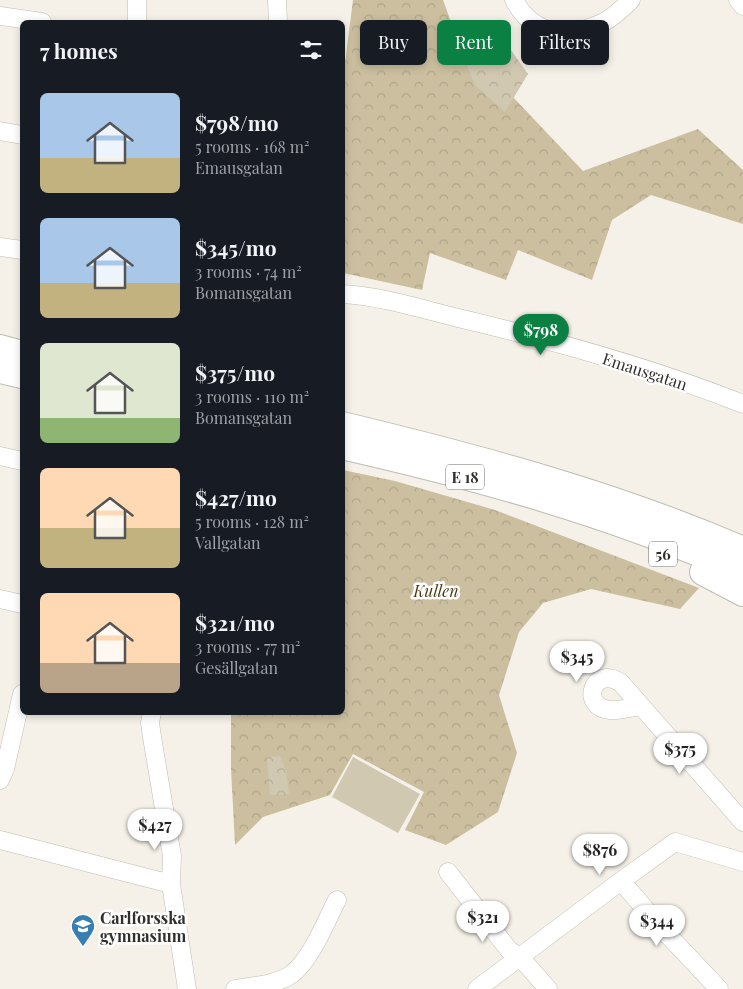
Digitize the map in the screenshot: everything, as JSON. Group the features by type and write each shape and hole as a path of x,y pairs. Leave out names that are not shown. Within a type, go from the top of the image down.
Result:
{"highway":[{"path":"0,348 20,353"},
{"path":"0,370 20,375"},
{"name":"E 18","path":"345,426 536,476 646,511 743,550"},
{"name":"E 18","path":"345,447 460,475 586,512 642,531 743,572"},
{"path":"646,511 660,505 743,534"},
{"name":"56","path":"586,512 596,527 668,556 743,593"}],"street":[{"path":"136,20 137,0"},
{"path":"277,0 278,20"},
{"path":"514,0 538,27 562,33 574,32 605,22 631,0"},
{"path":"738,0 743,6"},
{"path":"0,16 28,20"},
{"path":"0,131 20,135"},
{"path":"0,247 20,250"},
{"name":"Emausgatan","path":"345,294 363,295 573,348 656,373 743,404"},
{"path":"0,456 20,461"},
{"path":"0,599 20,604"},
{"path":"0,780 5,769 8,723 20,698"},
{"path":"641,706 743,822"},
{"path":"151,715 150,723 172,856 171,884 187,989"},
{"path":"0,840 171,884"},
{"path":"477,989 675,842 743,862"},
{"path":"448,872 509,950 520,957 548,989"},
{"path":"621,881 665,932 719,989"},
{"path":"235,989 272,983 292,974 306,958 337,900"}],"green space":[{"path":"353,0 443,0 450,20 437,20 437,65 483,65 583,171 698,129 743,170 743,224 651,195 612,220 592,280 518,250 506,280 430,253 422,290 345,273 345,63"},
{"path":"511,50 528,74 505,112 475,85 467,65 511,65"},
{"name":"Kullen","path":"345,470 395,481 495,510 699,588 680,609 591,589 543,603 519,632 499,695 517,753 498,812 446,845 405,830 424,792 353,754 330,795 263,817 235,845 231,769 231,715 345,715"},
{"path":"280,756 286,771 289,794 270,795 267,757"},
{"path":"353,757 420,794 398,833 332,797"}],"place":[{"name":"Carlforsska gymnasium","path":"83,947"}]}
